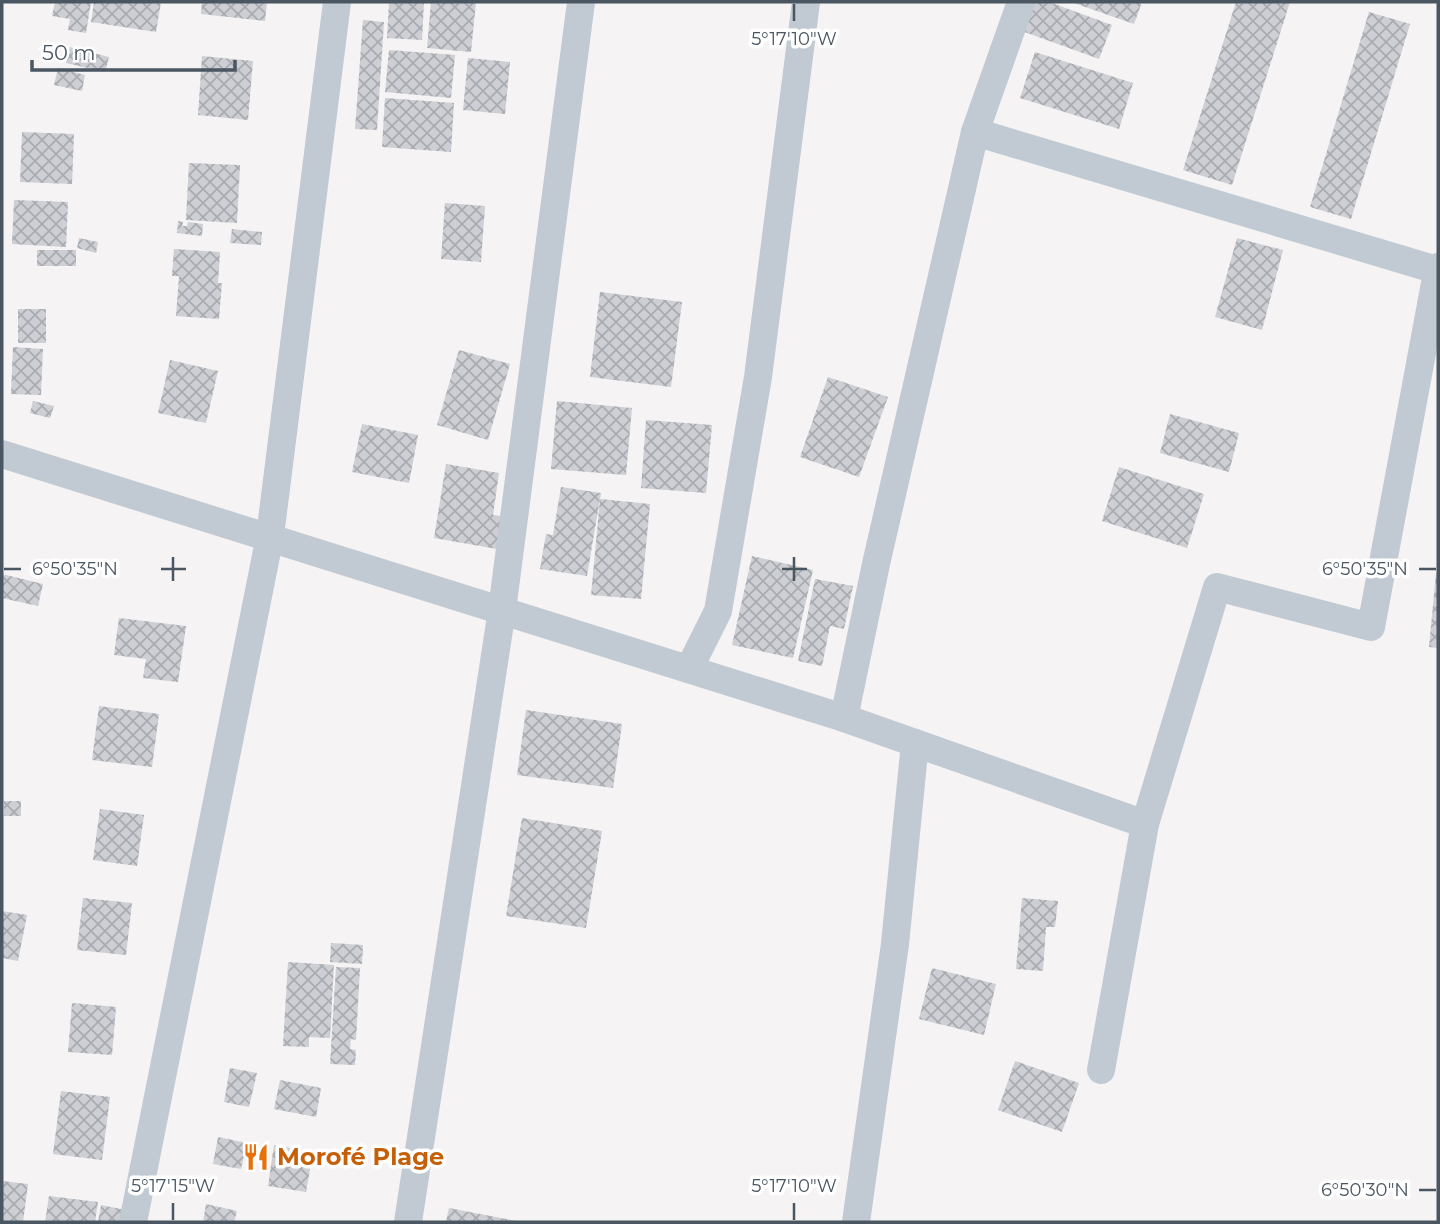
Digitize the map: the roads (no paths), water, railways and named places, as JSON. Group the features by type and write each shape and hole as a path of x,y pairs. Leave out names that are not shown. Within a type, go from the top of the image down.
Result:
{"street":[{"path":"133,1222 270,536 337,2"},
{"path":"408,1222 502,610 581,2"},
{"path":"689,669 718,611 758,377 806,2"},
{"path":"844,718 876,564 975,132 1021,2"},
{"path":"975,132 1438,269 1371,627 1217,587 1145,824 1101,1070"},
{"path":"2,454 844,718 1145,824"},
{"path":"856,1222 895,944 915,743"}],"place":[{"name":"Morofé Plage","path":"256,1157"}]}
